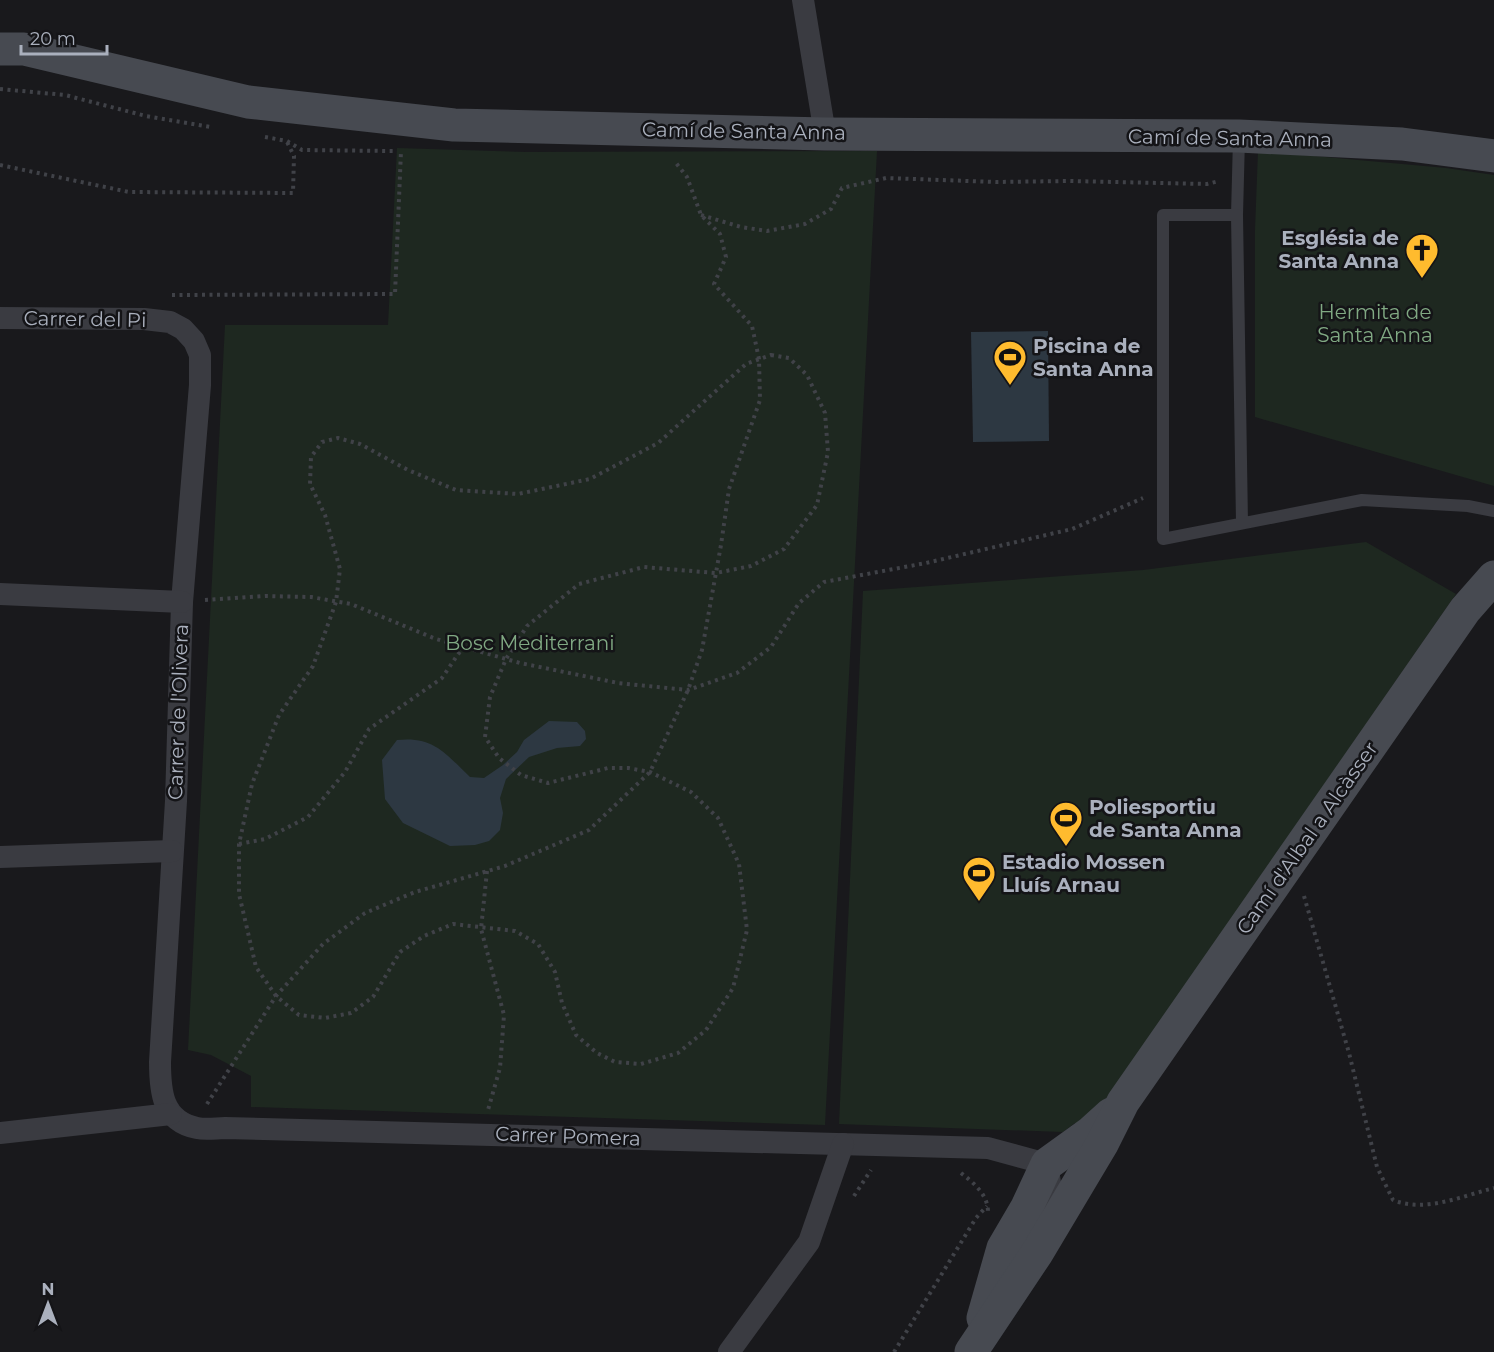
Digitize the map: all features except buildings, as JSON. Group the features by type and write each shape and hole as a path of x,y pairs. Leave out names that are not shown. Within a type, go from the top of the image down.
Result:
{"street":[{"path":"803,0 825,134"},
{"name":"Camí de Santa Anna","path":"0,49 24,49 248,102 454,125 825,134 1239,136 1402,144 1494,156"},
{"name":"Carrer del Pi","path":"0,318 144,319 170,322"},
{"name":"Carrer de l'Olivera","path":"170,322 183,329 194,341 200,355 201,370 182,602 176,801 160,1087 163,1101 171,1114"},
{"name":"Camí d'Albal a Alcàsser","path":"973,1349 1037,1253 1102,1144 1123,1102 1465,609 1494,577"},
{"path":"0,594 182,602"},
{"path":"0,857 172,851"},
{"name":"Camí d'Albal a Alcàsser","path":"973,1349 1003,1248 1028,1207 1047,1164 1102,1124 1123,1102"},
{"path":"0,1132 171,1114"},
{"name":"Carrer Pomera","path":"171,1114 184,1124 198,1129 482,1134 988,1148 1047,1164"},
{"path":"729,1352 809,1242 843,1144"},
{"path":"1037,1253 1052,1195 1047,1164"}],"lane":[{"path":"1239,136 1237,215 1242,523"},
{"path":"1237,215 1163,215 1163,539 1362,500 1468,506 1494,512"}],"path":[{"path":"0,89 65,94 146,116 216,128"},
{"path":"0,165 129,192 293,193 294,156 287,141 263,137"},
{"path":"166,295 395,294 401,152"},
{"path":"204,1109 276,996 323,944 365,913 415,892 505,866 589,830 650,772 688,690 702,650 729,489 760,400 759,359 752,326 714,284 726,257 720,234 701,215 741,227 767,231 805,224 831,209 842,188 886,178 996,182 1207,184 1238,176"},
{"path":"771,355 789,358 807,375 825,413 828,452 818,505 784,549 751,566 716,573 644,567 579,584 527,626 506,659 490,697 486,737 499,758 520,775 548,783 608,768 628,768 650,772 691,792 718,818 739,864 747,930 733,988 706,1030 678,1053 641,1064 615,1062 597,1053 576,1035 562,1003 555,972 538,944 515,931 481,929 453,924 424,936 400,952 373,997 351,1013 325,1018 299,1015 276,996 256,967 239,894 239,844 252,784 279,715 313,666 336,602 340,568 325,515 310,484 311,458 322,442 338,438 360,444 408,470 456,490 518,494 590,479 658,443 746,364 771,355"},
{"path":"205,600 276,596 311,597 351,604 436,639 506,659 618,683 688,690 737,673 771,647 799,603 824,582 926,563 1072,529 1163,490"},
{"path":"239,844 265,839 308,817 345,772 369,729 442,678 463,647"},
{"path":"1293,858 1348,1053 1377,1167 1393,1200 1405,1204 1424,1205 1494,1188"},
{"path":"486,1119 500,1068 504,1015 481,929 487,871"},
{"path":"854,1197 869,1170 878,1167"},
{"path":"957,1169 977,1185 988,1205 987,1216"},
{"path":"894,1352 976,1218 988,1205"}],"green space":[{"name":"Bosc Mediterrani","path":"397,148 526,152 877,151 825,1125 251,1107 251,1076 211,1055 188,1050 225,325 388,325"},
{"name":"Hermita de Santa Anna","path":"1258,151 1446,168 1494,175 1494,486 1255,417 1255,230"},
{"name":"Poliesportiu de Santa Anna","path":"1366,542 1456,594 1106,1100 1080,1123 1075,1123 1063,1132 839,1124 863,591 1143,570"}],"shaded area":[{"name":"Piscina de Santa Anna","path":"1048,331 1049,441 973,442 971,332"},
{"path":"549,721 577,722 585,731 586,739 580,746 557,748 529,757 506,779 500,798 503,813 500,830 489,841 475,845 450,846 403,823 385,799 382,760 397,740 410,739 430,744 446,754 470,777 484,778 503,765 517,752 524,740"}],"place":[{"name":"Església de Santa Anna","path":"1422,279"},
{"name":"Piscina de Santa Anna","path":"1010,386"},
{"name":"Poliesportiu de Santa Anna","path":"1066,847"},
{"name":"Estadio Mossen Lluís Arnau","path":"979,902"}]}
